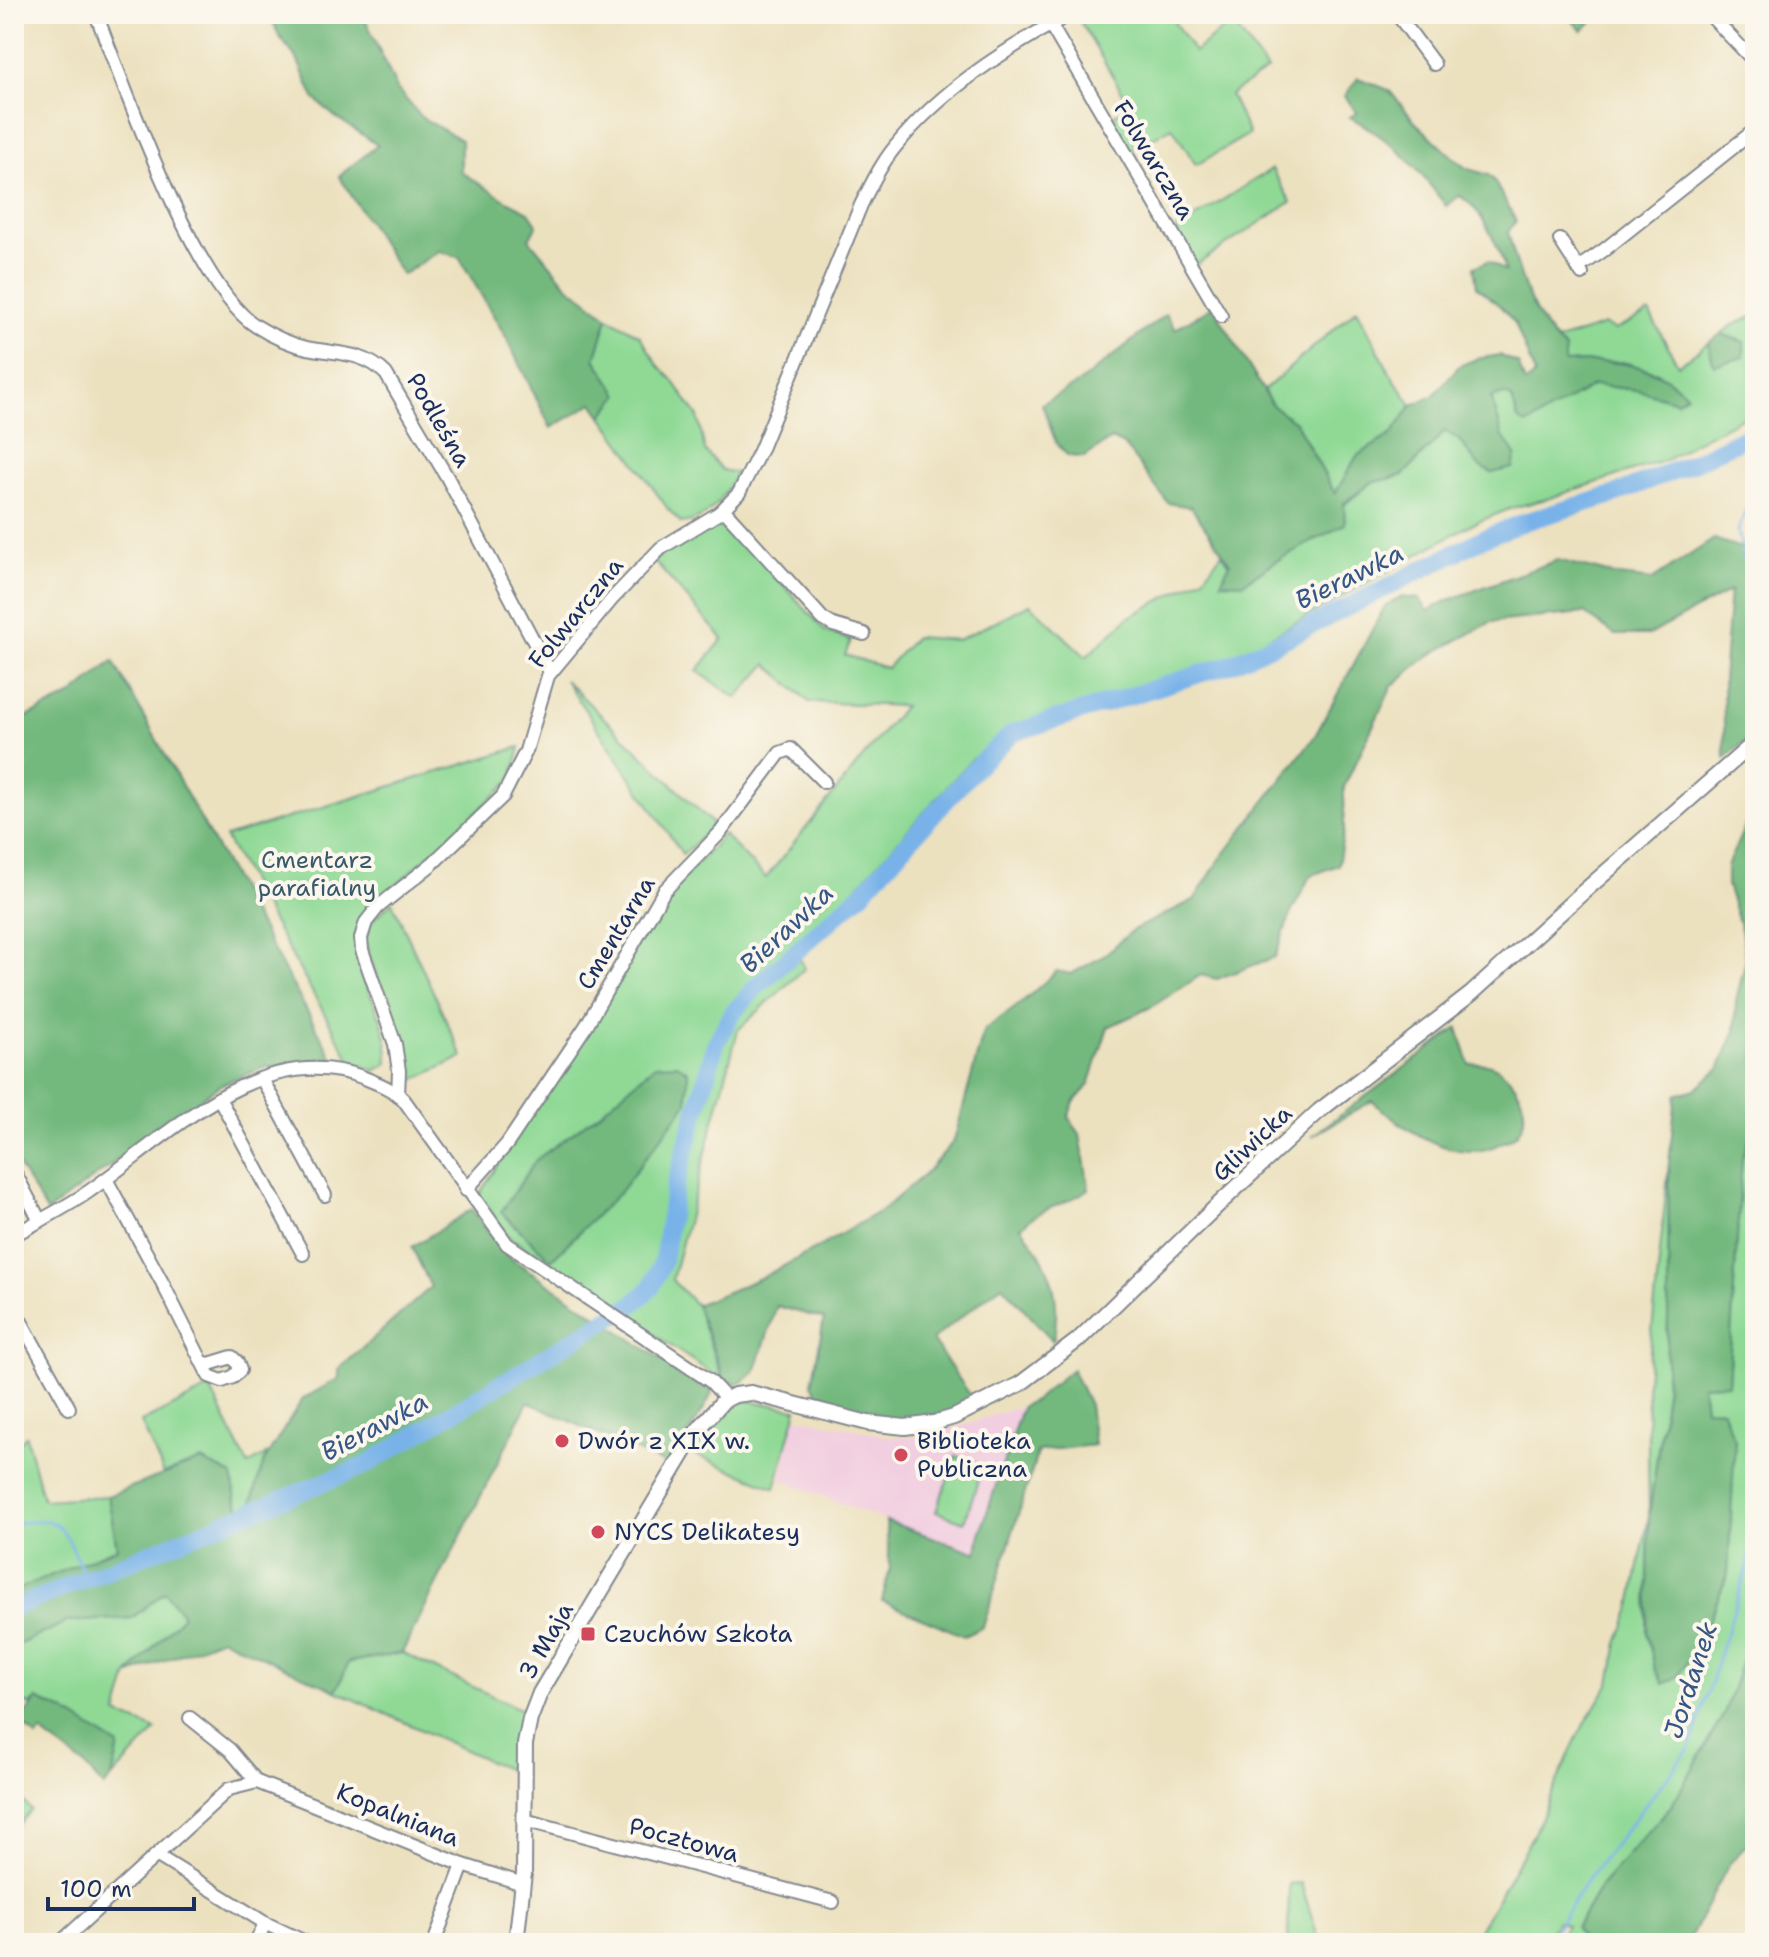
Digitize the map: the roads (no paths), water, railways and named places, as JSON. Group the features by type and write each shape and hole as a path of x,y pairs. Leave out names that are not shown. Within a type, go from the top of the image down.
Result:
{"main road":[{"name":"Gliwicka","path":"727,1399 743,1393 758,1394 868,1423 905,1427 954,1417 1020,1384 1078,1340 1245,1178 1319,1111 1482,985 1755,742"},
{"name":"3 Maja","path":"516,1943 523,1884 525,1744 540,1693 697,1431 711,1412 727,1399"}],"street":[{"name":"Podleśna","path":"96,14 160,171 218,287 242,315 272,335 311,349 362,357 386,374 451,484 550,672"},
{"name":"Folwarczna","path":"398,1095 399,1071 395,1044 363,956 361,938 364,927 378,907 432,864 503,796 522,762 550,672 646,563 672,540 724,510 739,493 752,469 855,219 886,160 907,134 1010,47 1070,14"},
{"path":"1397,14 1434,64"},
{"path":"1709,14 1755,62"},
{"name":"Folwarczna","path":"1050,24 1221,316"},
{"path":"1560,240 1580,271 1755,130"},
{"path":"724,510 823,619 864,634"},
{"name":"Cmentarna","path":"466,1190 521,1125 591,1017 664,891 720,833 780,753 791,749 824,782"},
{"path":"14,1235 106,1179 181,1120 219,1098 262,1079 302,1070 328,1069 357,1075 398,1095 507,1244 715,1385 727,1399"},
{"path":"262,1079 325,1195"},
{"path":"219,1098 303,1254"},
{"path":"14,1171 40,1221"},
{"path":"106,1179 202,1362"},
{"path":"14,1309 69,1408"},
{"name":"Kopalniana","path":"190,1718 230,1750 257,1782 463,1865 523,1884"},
{"path":"64,1942 229,1789 257,1782"},
{"name":"Pocztowa","path":"524,1820 833,1902"},
{"path":"156,1855 265,1923 307,1943"},
{"path":"434,1943 463,1865"},
{"path":"256,1943 265,1923"}],"waterway":[{"name":"Bierawka","path":"14,1608 364,1466 633,1304 651,1288 663,1261 674,1190 716,1043 732,1014 757,986 862,893 979,764 1013,733 1231,664 1484,538 1527,521 1613,495 1693,463 1755,432"},
{"name":"Jordanek","path":"1755,487 1738,531 1755,605"},
{"path":"14,1522 47,1521 55,1524 66,1536 86,1579"},
{"name":"Jordanek","path":"1547,1943 1587,1880 1690,1748 1746,1571 1755,1529"}],"place":[{"name":"Dwór z XIX w.","path":"562,1441"},
{"name":"Biblioteka Publiczna","path":"901,1455"},
{"name":"NYCS Delikatesy","path":"598,1532"},
{"name":"Czuchów Szkoła","path":"588,1634"}],"park label":[{"name":"Cmentarz parafialny","path":"317,874"}]}
